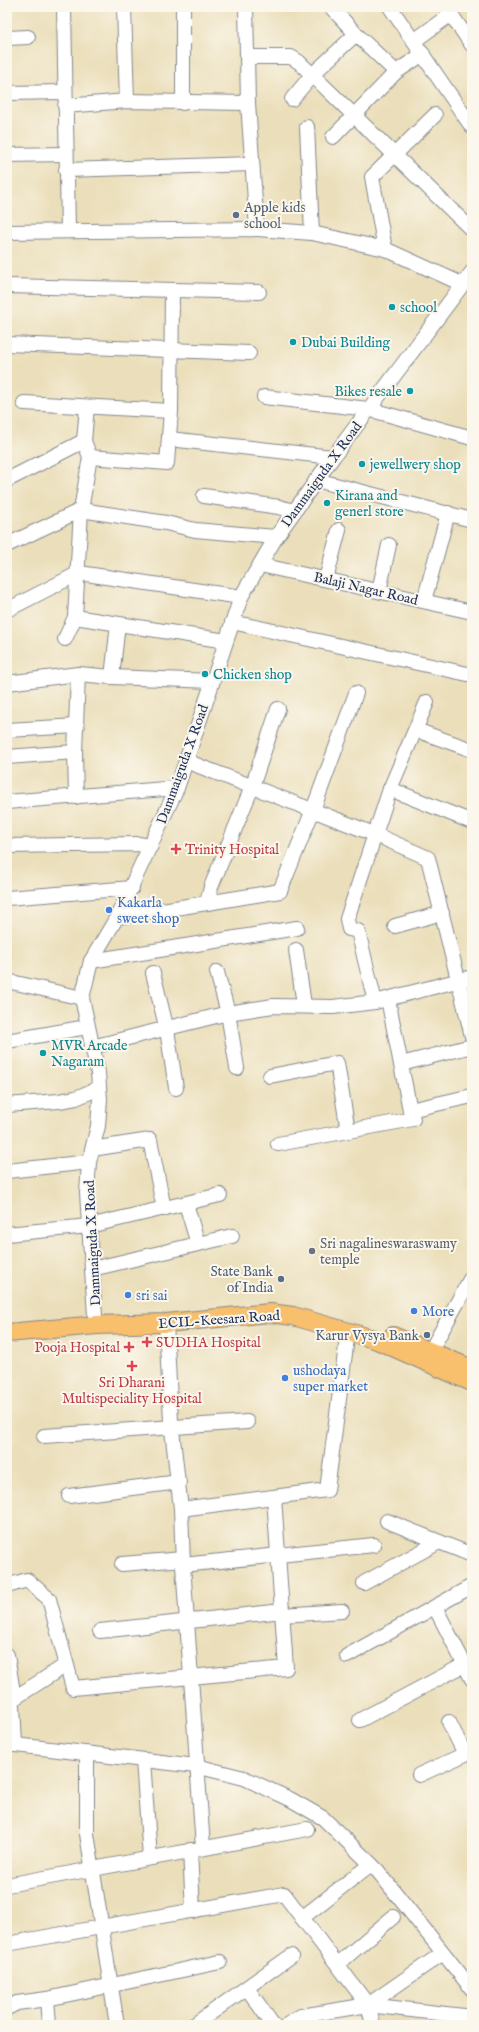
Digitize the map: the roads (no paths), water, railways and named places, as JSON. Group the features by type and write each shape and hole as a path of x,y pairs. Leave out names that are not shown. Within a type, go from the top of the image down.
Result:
{"main road":[{"name":"ECIL-Keesara Road","path":"96,1320 273,1304 326,1313 431,1350 472,1369"},
{"name":"ECIL-Keesara Road","path":"96,1320 166,1323 270,1313 293,1316 377,1340 472,1382"},
{"path":"7,1324 24,1320 96,1320"},
{"path":"7,1333 96,1320"}],"street":[{"path":"64,7 65,154 68,231"},
{"path":"124,7 127,101"},
{"path":"183,7 183,103"},
{"path":"246,7 248,103 257,229"},
{"path":"332,7 356,34 396,72"},
{"path":"390,7 472,127"},
{"path":"414,41 448,10 472,45"},
{"path":"292,99 312,75 356,34"},
{"path":"7,38 28,37"},
{"path":"333,137 396,72 423,54"},
{"path":"247,58 291,57 397,155 472,230"},
{"path":"7,92 64,92"},
{"path":"65,106 127,101 248,103"},
{"path":"385,249 372,178 436,115"},
{"path":"307,126 312,234"},
{"path":"7,155 65,154"},
{"path":"66,170 252,164"},
{"path":"7,232 257,229 312,234 385,249 462,284"},
{"name":"Dammaiguda X Road","path":"96,1320 87,1193 89,1162 98,1126 99,1088 98,1073 82,998 91,961 132,888 177,788 241,597 276,537 316,480 472,272"},
{"path":"7,286 259,292"},
{"path":"90,457 167,463 171,411 172,290"},
{"path":"7,344 249,353"},
{"path":"264,397 368,409 472,438"},
{"path":"24,403 171,411"},
{"path":"65,639 75,616 79,573 81,510 90,457 84,441 87,407"},
{"path":"169,439 333,457"},
{"path":"7,480 84,441"},
{"path":"316,480 472,520"},
{"path":"204,496 279,507 294,511"},
{"path":"7,545 81,510 166,523 195,530 276,537"},
{"path":"424,602 448,513"},
{"path":"326,580 339,530"},
{"path":"379,591 389,545"},
{"name":"Balaji Nagar Road","path":"260,564 472,612"},
{"path":"7,610 79,573 241,597"},
{"path":"75,616 226,641"},
{"path":"232,622 472,675"},
{"path":"112,678 118,624"},
{"path":"76,797 75,752 78,674"},
{"path":"7,683 78,674 112,678 212,681"},
{"path":"117,917 280,891 313,810 356,693"},
{"path":"278,1144 413,1119 401,1064 358,931 349,928 347,919 390,789 427,702"},
{"path":"207,903 211,887 252,787 278,709"},
{"path":"7,730 77,726"},
{"path":"416,730 472,750"},
{"path":"7,757 75,752"},
{"path":"186,761 374,834 428,858 442,913 465,979 472,1036"},
{"path":"7,802 177,788"},
{"path":"390,789 472,822"},
{"path":"7,846 138,844 151,846"},
{"path":"7,898 132,888"},
{"path":"395,926 442,913"},
{"path":"91,961 297,928"},
{"path":"296,950 304,1006"},
{"path":"217,972 228,1014 237,1068"},
{"path":"153,973 167,1030 176,1088"},
{"path":"92,1047 228,1014 273,1006 333,1007 381,1001 465,979"},
{"path":"7,981 82,998"},
{"path":"7,1041 87,1027"},
{"path":"401,1064 472,1046"},
{"path":"270,1076 337,1063 348,1131"},
{"path":"7,1105 59,1101 76,1098 99,1088"},
{"path":"410,1110 472,1096"},
{"path":"92,1148 150,1140 164,1209"},
{"path":"7,1171 89,1162"},
{"path":"7,1234 89,1226 220,1195"},
{"path":"186,1204 198,1244"},
{"path":"92,1269 232,1236"},
{"path":"431,1350 472,1276"},
{"path":"166,1323 172,1427 179,1482 183,1562 192,1677 196,1766 196,1849 193,1911"},
{"path":"181,1509 327,1490 348,1331"},
{"path":"44,1436 247,1422"},
{"path":"68,1496 179,1482"},
{"path":"7,1586 27,1580 49,1599 73,1688 286,1668 274,1497"},
{"path":"387,1520 472,1555"},
{"path":"364,1583 439,1542"},
{"path":"122,1564 183,1562 278,1555 374,1545"},
{"path":"347,1656 472,1586"},
{"path":"435,1607 472,1679"},
{"path":"100,1631 188,1621 282,1613 342,1611"},
{"path":"7,1655 13,1699 11,1744 196,1766 244,1778 323,1818 371,1864 472,1990"},
{"path":"13,1699 66,1665"},
{"path":"360,1720 464,1665"},
{"path":"419,1775 469,1752 449,1722"},
{"path":"87,1754 87,1834 103,1927 117,2025"},
{"path":"143,1760 150,1858"},
{"path":"7,1885 307,1829"},
{"path":"302,1918 371,1864"},
{"path":"7,1944 284,1894 368,2004 373,2025"},
{"path":"338,1964 392,1916"},
{"path":"368,2004 443,1953"},
{"path":"194,2025 291,1956"},
{"path":"7,2008 17,2004 111,1986 220,1962"},
{"path":"247,1988 273,2025"},
{"path":"48,1999 49,2025"},
{"path":"287,2025 301,2016 368,2004 472,2017"}],"place":[{"name":"Apple kids school","path":"236,215"},
{"name":"school","path":"392,307"},
{"name":"Dubai Building","path":"293,342"},
{"name":"Bikes resale","path":"410,391"},
{"name":"jewellwery shop","path":"362,464"},
{"name":"Kirana and generl store","path":"327,503"},
{"name":"Chicken shop","path":"205,674"},
{"name":"Trinity Hospital","path":"176,849"},
{"name":"Kakarla sweet shop","path":"109,910"},
{"name":"MVR Arcade Nagaram","path":"43,1053"},
{"name":"Sri nagalineswaraswamy temple","path":"312,1251"},
{"name":"State Bank of India","path":"281,1279"},
{"name":"sri sai","path":"128,1295"},
{"name":"More","path":"414,1311"},
{"name":"Karur Vysya Bank","path":"427,1335"},
{"name":"SUDHA Hospital","path":"147,1342"},
{"name":"Pooja Hospital","path":"129,1347"},
{"name":"Sri Dharani Multispeciality Hospital","path":"132,1366"},
{"name":"ushodaya super market","path":"285,1378"}]}
